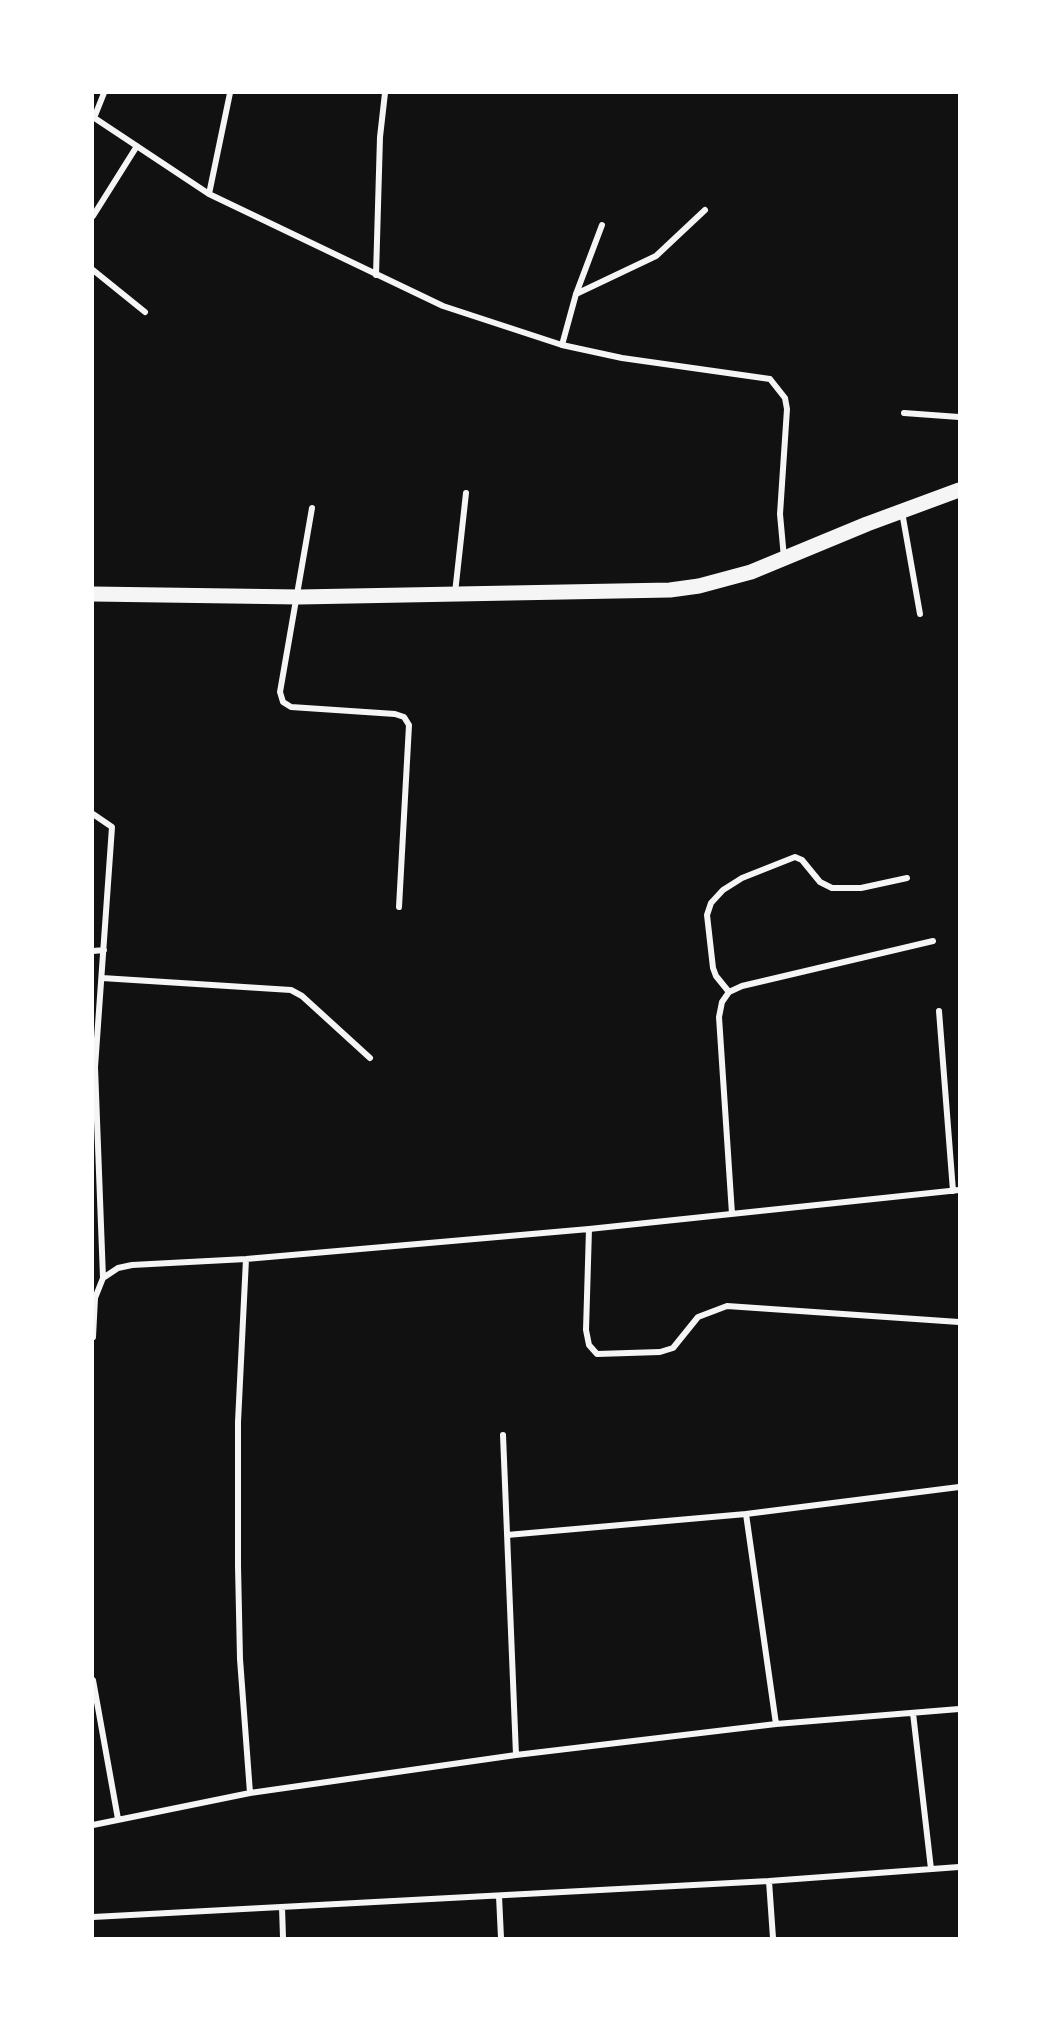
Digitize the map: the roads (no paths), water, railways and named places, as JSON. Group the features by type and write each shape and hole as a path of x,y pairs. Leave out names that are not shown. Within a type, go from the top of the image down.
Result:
{"main road":[{"path":"93,594 299,597 670,590 727,579 959,490"}],"street":[{"path":"104,93 94,118 209,194 443,306 562,345 622,358 756,375 770,379 779,387 785,398 787,409 780,514 784,559"},
{"path":"209,194 230,93"},
{"path":"376,275 380,137 385,93"},
{"path":"93,216 137,146"},
{"path":"576,294 656,256 705,210"},
{"path":"562,345 576,294 602,225"},
{"path":"93,270 145,312"},
{"path":"904,413 959,417"},
{"path":"455,594 466,493"},
{"path":"312,508 299,597 280,693 283,702 291,707 395,714 404,717 409,725 399,907"},
{"path":"902,512 920,614"},
{"path":"93,814 112,827 94,1067 103,1278 95,1298 93,1337"},
{"path":"729,992 712,968 707,915 711,903 723,890 742,878 795,857 802,860 820,882 832,888 861,888 907,878"},
{"path":"732,1214 719,1017 722,1002 729,992 742,986 933,941"},
{"path":"93,951 104,950"},
{"path":"102,978 291,990 302,996 370,1058"},
{"path":"103,1278 118,1268 132,1265 246,1258 589,1229 956,1191 939,1011"},
{"path":"589,1229 586,1330 589,1345 597,1354 660,1352 673,1348 698,1317 727,1306 959,1322"},
{"path":"246,1258 238,1422 238,1566 240,1659 250,1792"},
{"path":"502,1436 516,1755"},
{"path":"507,1534 746,1514 959,1487"},
{"path":"746,1514 776,1724"},
{"path":"93,1680 118,1819"},
{"path":"93,1825 250,1792 516,1755 776,1724 959,1709"},
{"path":"913,1713 931,1869"},
{"path":"93,1917 768,1881 959,1867"},
{"path":"768,1881 773,1938"},
{"path":"499,1896 501,1938"},
{"path":"282,1907 283,1938"}]}
